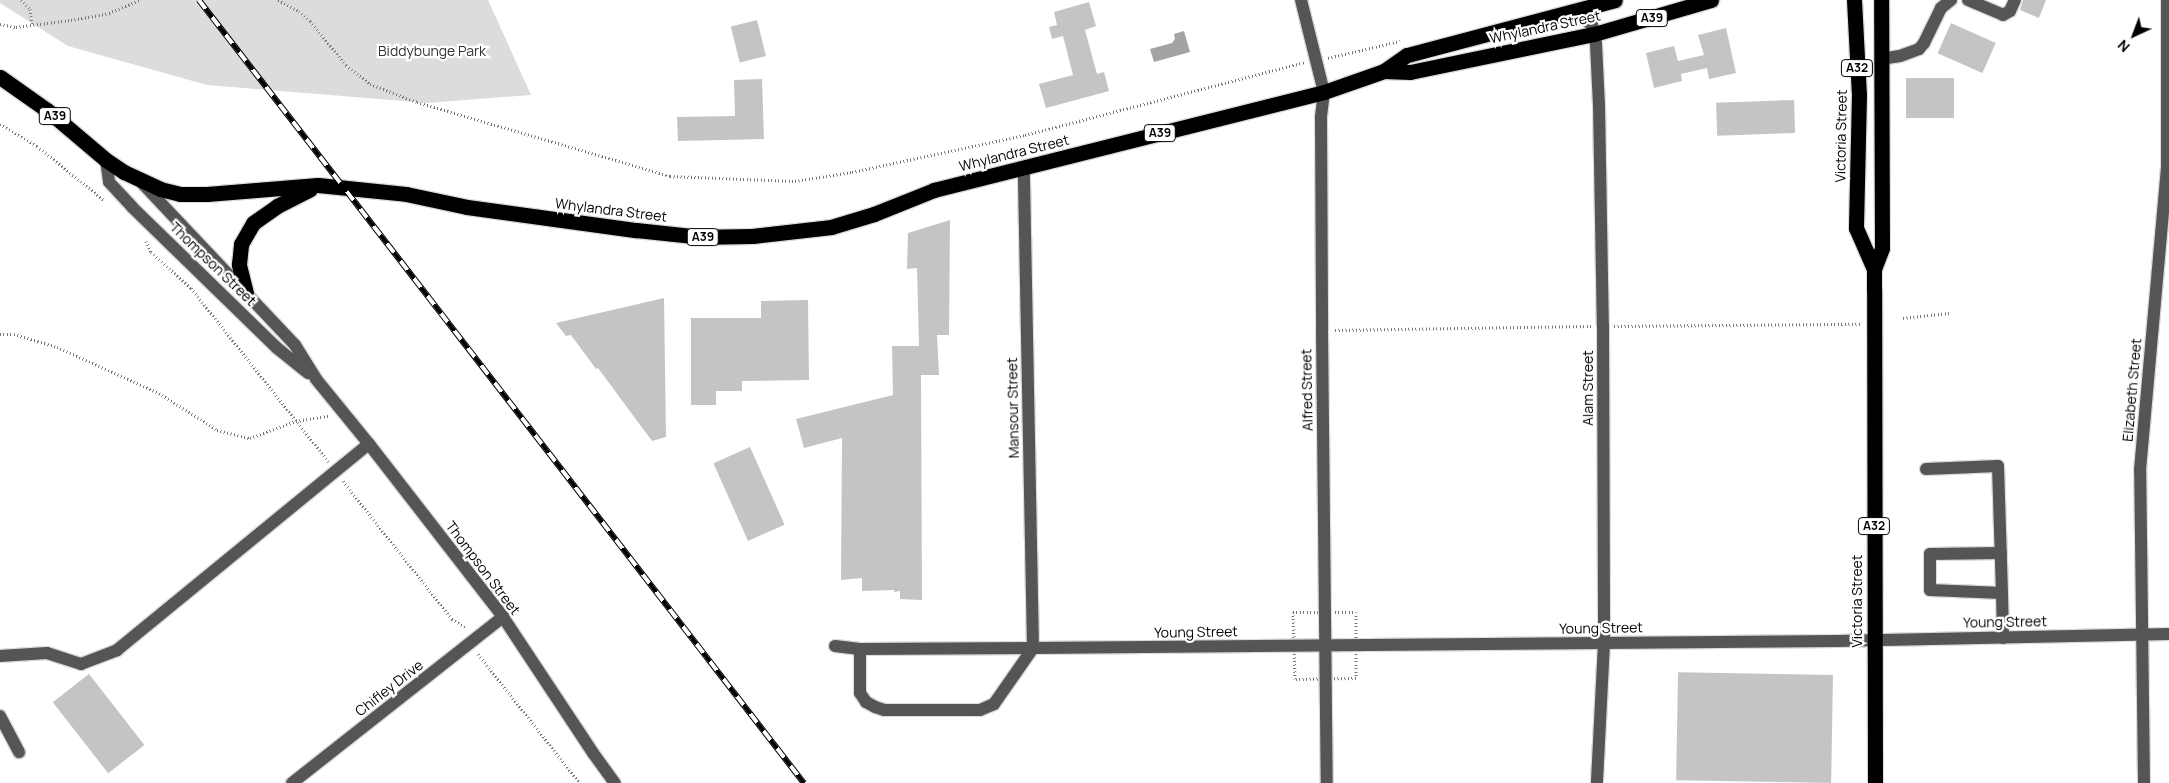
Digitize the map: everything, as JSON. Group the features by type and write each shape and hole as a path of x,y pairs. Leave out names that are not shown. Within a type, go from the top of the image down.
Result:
{"highway":[{"name":"Whylandra Street","path":"0,77 47,110 106,160 139,180 160,189 180,194 207,194 318,185 406,194 467,207 636,230 701,237 752,236 831,227 874,214 934,190 1324,92 1384,71 1407,55 1615,0"},
{"name":"Whylandra Street","path":"1384,71 1410,72 1594,34 1711,0"},
{"name":"Victoria Street","path":"1854,0 1859,94 1856,228 1874,268"},
{"name":"Victoria Street","path":"1876,783 1873,640 1874,268 1882,248 1881,0"},
{"path":"246,293 239,264 241,244 253,223 290,199 318,185"}],"street":[{"name":"Alfred Street","path":"1301,0 1324,92 1321,156 1324,646 1327,783"},
{"path":"1881,59 1900,56 1919,49 1924,43 1941,8 1951,0"},
{"path":"1968,0 2003,15 2010,11 2015,0"},
{"name":"Elizabeth Street","path":"2144,783 2140,470 2167,168 2167,0"},
{"path":"1562,15 1584,19 1592,25 1594,34"},
{"name":"Alam Street","path":"1594,34 1599,105 1603,326 1604,643 1597,783"},
{"name":"Thompson Street","path":"106,160 108,182 277,348 316,380"},
{"name":"Mansour Street","path":"1024,168 1033,648"},
{"name":"Thompson Street","path":"139,180 295,345 316,380 369,444 503,617 615,783"},
{"path":"0,656 47,653 81,664 117,650 369,444"},
{"path":"1926,469 1998,466 2004,638"},
{"path":"2001,553 1930,554 1930,590 2002,593"},
{"name":"Chifley Drive","path":"292,783 503,617"},
{"name":"Young Street","path":"836,646 860,649 1324,646 1873,640 2169,634"},
{"path":"860,649 860,692 866,702 874,707 884,710 980,710 994,704 1033,648"},
{"path":"0,716 19,752"}],"path":[{"path":"21,0 30,9 32,25"},
{"path":"0,24 16,27 109,13 139,0"},
{"path":"278,0 299,11 310,21 358,76 388,92 670,176 795,181 852,172 1025,135 1316,60 1402,40"},
{"path":"0,124 37,146 108,203"},
{"path":"143,234 151,252 191,288 452,619 481,635"},
{"path":"1903,318 1950,313"},
{"path":"0,334 14,334 57,347 158,393 217,430 250,438 296,421 344,414"},
{"path":"470,644 580,783"}],"green space":[{"name":"Biddybunge Park","path":"0,0 488,0 531,95 427,103 207,85 68,46 0,3"}],"shaded area":[{"path":"1184,31 1190,52 1154,62 1150,49 1172,43 1175,39 1174,34"}],"building":[{"path":"2023,0 2046,0 2039,18 2020,10"},
{"path":"1089,2 1096,26 1085,30 1097,74 1104,72 1109,91 1046,108 1039,84 1073,75 1063,36 1052,39 1049,27 1057,25 1054,12"},
{"path":"757,20 766,56 740,62 731,27"},
{"path":"1951,23 1996,43 1982,73 1938,53"},
{"path":"1726,28 1736,73 1709,79 1707,68 1681,74 1682,81 1654,88 1646,53 1674,46 1678,61 1704,55 1698,35"},
{"path":"1906,78 1954,78 1954,118 1906,118"},
{"path":"762,79 764,139 678,141 677,117 735,116 734,80"},
{"path":"1794,100 1795,133 1717,136 1716,103"},
{"path":"950,220 949,335 937,335 939,375 921,375 922,600 900,599 900,591 862,591 862,578 841,580 842,438 804,448 796,419 893,395 892,346 919,346 917,268 907,269 908,233"},
{"path":"664,298 666,437 652,441 598,368 596,369 571,335 566,336 556,323"},
{"path":"808,300 809,380 742,381 742,391 716,391 716,405 691,405 691,318 761,318 761,301"},
{"path":"750,447 785,525 748,541 713,463"},
{"path":"1678,672 1833,675 1831,783 1676,780"},
{"path":"89,674 144,745 108,773 53,702"}],"railway":[{"path":"199,0 804,783"}]}
